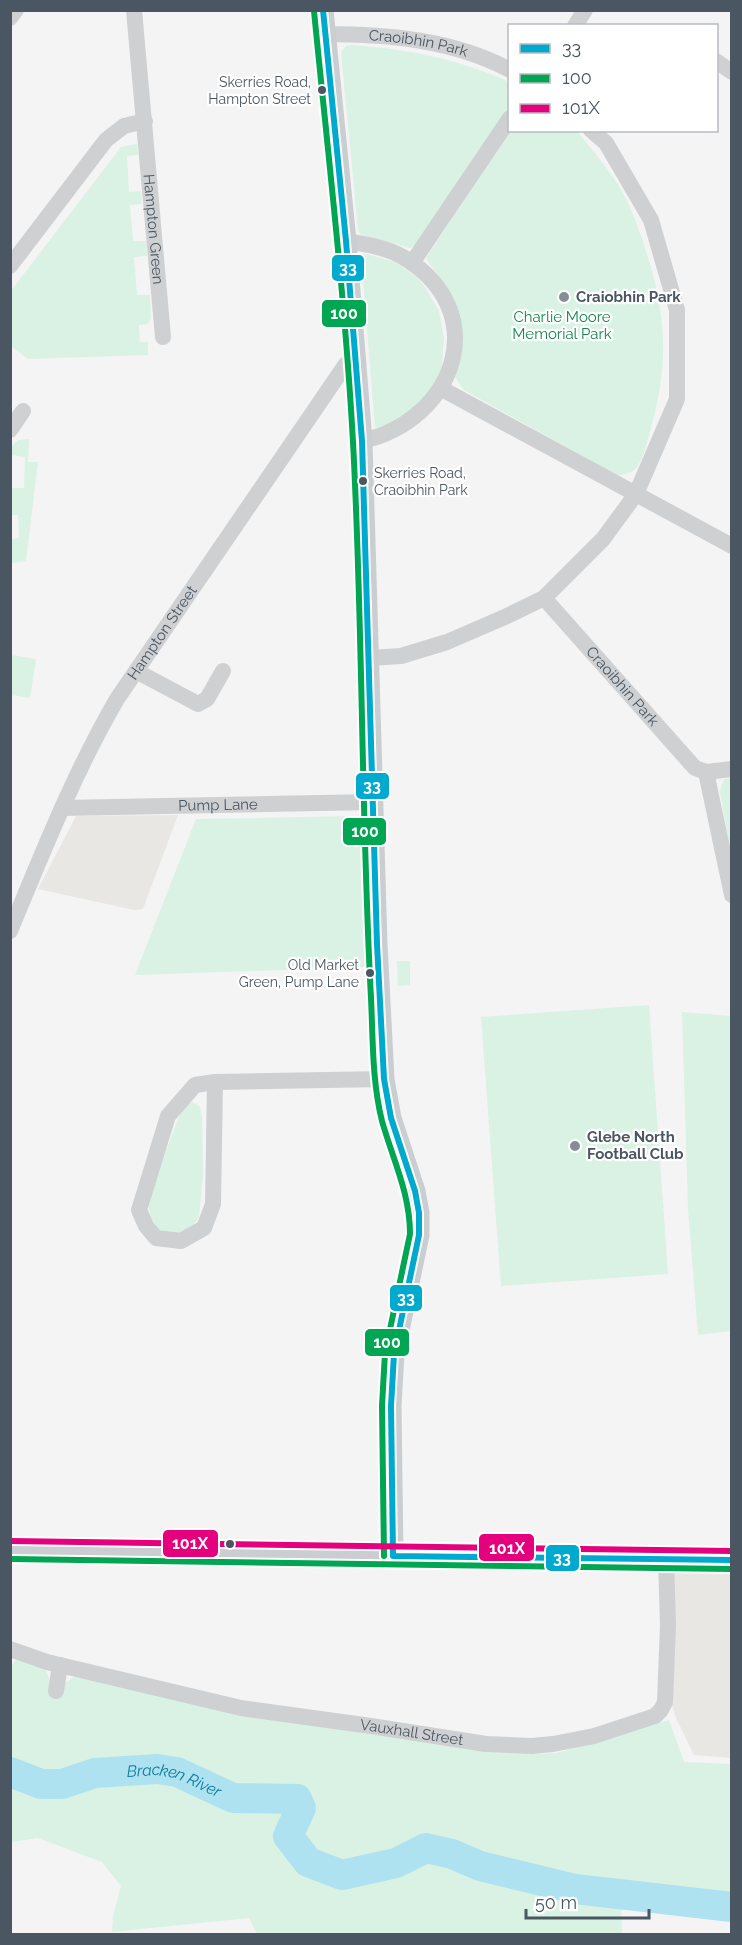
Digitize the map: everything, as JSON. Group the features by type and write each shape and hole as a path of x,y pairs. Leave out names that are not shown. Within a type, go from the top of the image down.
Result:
{"main road":[{"path":"323,10 346,241 362,441 370,658 376,944 384,1078 391,1118 415,1191 419,1224 419,1235 394,1354 393,1556"},
{"path":"10,1550 732,1560"}],"street":[{"path":"10,18 16,10"},
{"name":"Hampton Green","path":"134,10 163,337"},
{"name":"Craoibhin Park","path":"325,34 413,39 472,53 508,69"},
{"path":"718,62 732,72"},
{"path":"10,266 106,140 124,126 145,121"},
{"path":"412,263 508,121"},
{"path":"370,658 401,656 447,642 544,598 603,539 636,494 676,399 677,310 651,220 606,143 593,132"},
{"path":"346,241 389,251 422,271 445,299 452,319 454,340 447,378 442,389 428,406 415,417 382,437 362,441"},
{"name":"Hampton Street","path":"10,931 90,745 117,699 346,364 356,363"},
{"path":"442,389 732,546"},
{"path":"10,430 23,411"},
{"name":"Craoibhin Park","path":"544,598 695,768 706,772"},
{"path":"136,671 198,704 207,699 223,671"},
{"path":"732,769 706,772 732,895"},
{"name":"Pump Lane","path":"62,808 373,802"},
{"path":"215,1082 213,1204 204,1228 181,1241 156,1238 146,1226 139,1210 168,1116 195,1085 215,1082 384,1078"},
{"name":"Vauxhall Street","path":"15,1651 60,1665 241,1708 486,1744 532,1746 553,1744 608,1732 655,1716 661,1710 665,1702 666,1559"},
{"path":"56,1691 60,1665"}],"shaded area":[{"path":"178,815 143,909 134,910 38,889 76,816"},
{"path":"672,1570 731,1570 731,1758 694,1755 676,1718 672,1705"}],"green space":[{"path":"346,46 391,49 448,60 486,72 505,80 508,84 508,110 417,245 410,248 360,234 358,230 341,52"},
{"name":"Charlie Moore Memorial Park","path":"509,132 578,132 618,185 629,206 652,270 661,313 663,356 658,400 646,447 634,470 618,476 464,390 455,377 461,345 459,313 448,288 426,258"},
{"path":"137,144 138,155 127,156 129,192 141,191 142,204 130,205 133,241 146,241 147,256 134,257 137,295 150,295 151,318 148,324 139,325 140,342 148,342 148,355 28,359 11,346 10,292 121,147"},
{"path":"363,253 395,262 417,277 439,311 444,338 442,366 430,392 400,420 375,428 361,256"},
{"path":"29,439 28,462 38,462 26,561 11,563 11,539 19,538 18,515 11,515 11,488 24,488 25,457 11,455 11,447 18,440"},
{"path":"11,655 36,659 30,698 11,695"},
{"path":"731,778 731,854 720,791 724,779"},
{"path":"357,816 361,831 367,967 135,975 196,819"},
{"path":"397,961 410,961 410,985 398,986"},
{"name":"Glebe North Football Club","path":"649,1005 668,1274 501,1286 481,1017"},
{"path":"682,1012 732,1016 731,1331 698,1335 688,1208"},
{"path":"193,1102 200,1107 202,1117 203,1175 199,1217 194,1225 183,1233 170,1236 158,1229 151,1218 148,1205 182,1109 184,1105"},
{"path":"16,1659 44,1668 49,1677 50,1695 63,1696 65,1683 74,1677 473,1749 539,1754 557,1753 669,1720 684,1762 731,1764 731,1914 621,1900 622,1934 257,1934 249,1918 112,1932 113,1916 121,1886 102,1862 38,1838 11,1842 10,1669"}],"waterway":[{"name":"Bracken River","path":"10,1772 41,1784 62,1784 95,1773 157,1769 177,1772 233,1798 297,1799 301,1808 288,1836 308,1862 342,1875 396,1863 426,1848 452,1854 480,1866 575,1889 732,1907"}],"transit line":[{"name":"33","path":"323,10 346,241 362,441 377,944 384,1079 391,1118 415,1191 419,1213 419,1235 394,1354 391,1406 393,1556"},
{"name":"100","path":"314,11 350,388 359,581 365,859 375,1075 382,1121 407,1205 410,1234 385,1353 382,1406 384,1556"},
{"name":"101X","path":"10,1541 732,1551"},
{"name":"33","path":"393,1556 732,1560"},
{"name":"100","path":"10,1559 732,1569"}],"place":[{"name":"Skerries Road, Hampton Street","path":"322,90"},
{"name":"Craiobhin Park","path":"564,297"},
{"name":"Skerries Road, Craoibhin Park","path":"363,481"},
{"name":"Old Market Green, Pump Lane","path":"370,973"},
{"name":"Glebe North Football Club","path":"575,1146"}]}
